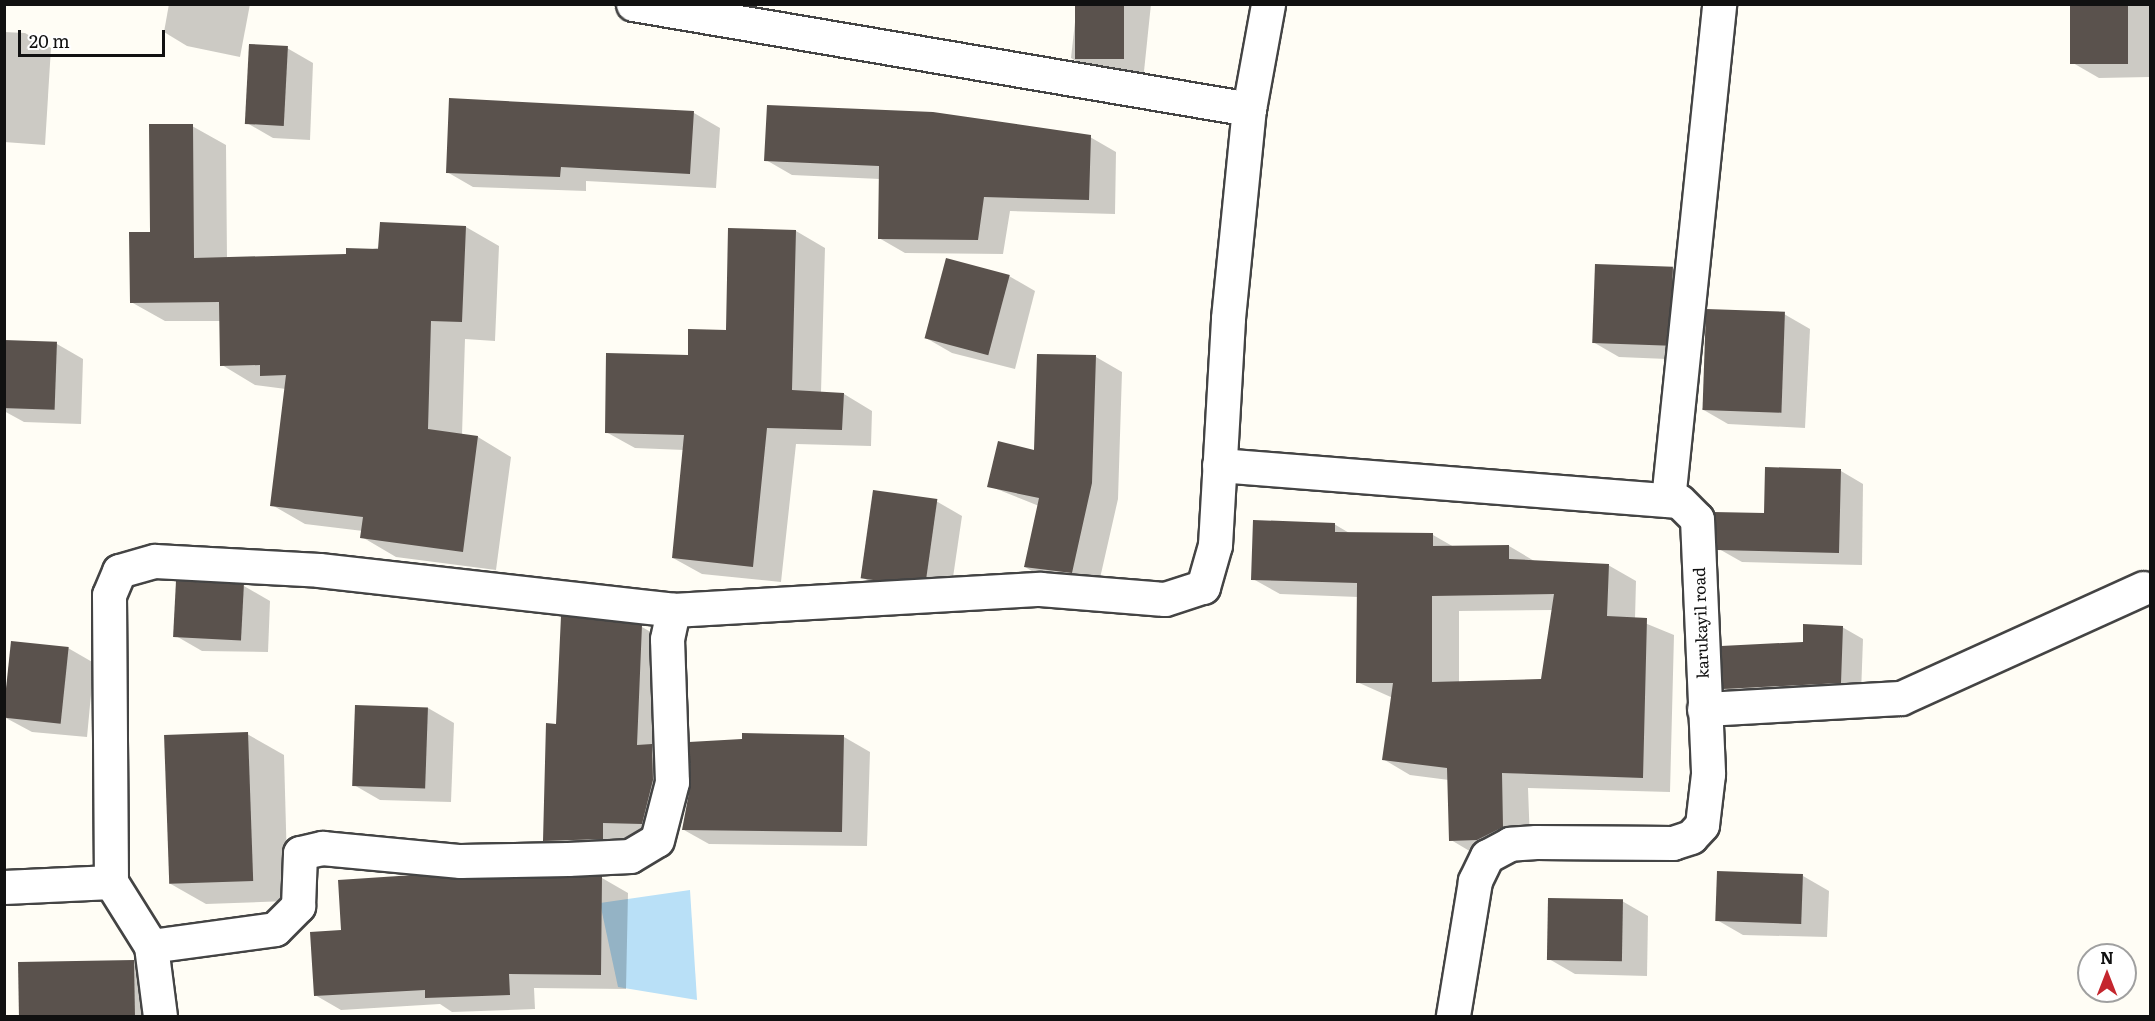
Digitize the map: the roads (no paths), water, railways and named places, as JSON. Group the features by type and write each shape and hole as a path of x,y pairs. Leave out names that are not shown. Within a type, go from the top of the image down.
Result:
{"street":[{"path":"633,4 1249,109"},
{"path":"160,1017 151,946 111,882 109,595 119,571 155,561 319,570 673,610 1040,589 1165,599 1203,587 1215,545 1219,465 1249,109 1268,4"},
{"path":"1668,500 1719,4"},
{"name":"karukayil road","path":"1219,465 1668,500 1689,505 1697,519 1707,804 1691,837 1673,843 1510,844 1487,856 1475,881 1453,1017"},
{"path":"1704,709 1901,698 2143,588"},
{"path":"151,946 275,929 298,906 300,853 322,848 357,855 520,860 630,856 657,840 672,782 668,639 673,610"},
{"path":"4,887 111,882"}],"water":[{"path":"690,890 697,1000 618,987 600,903"}]}
